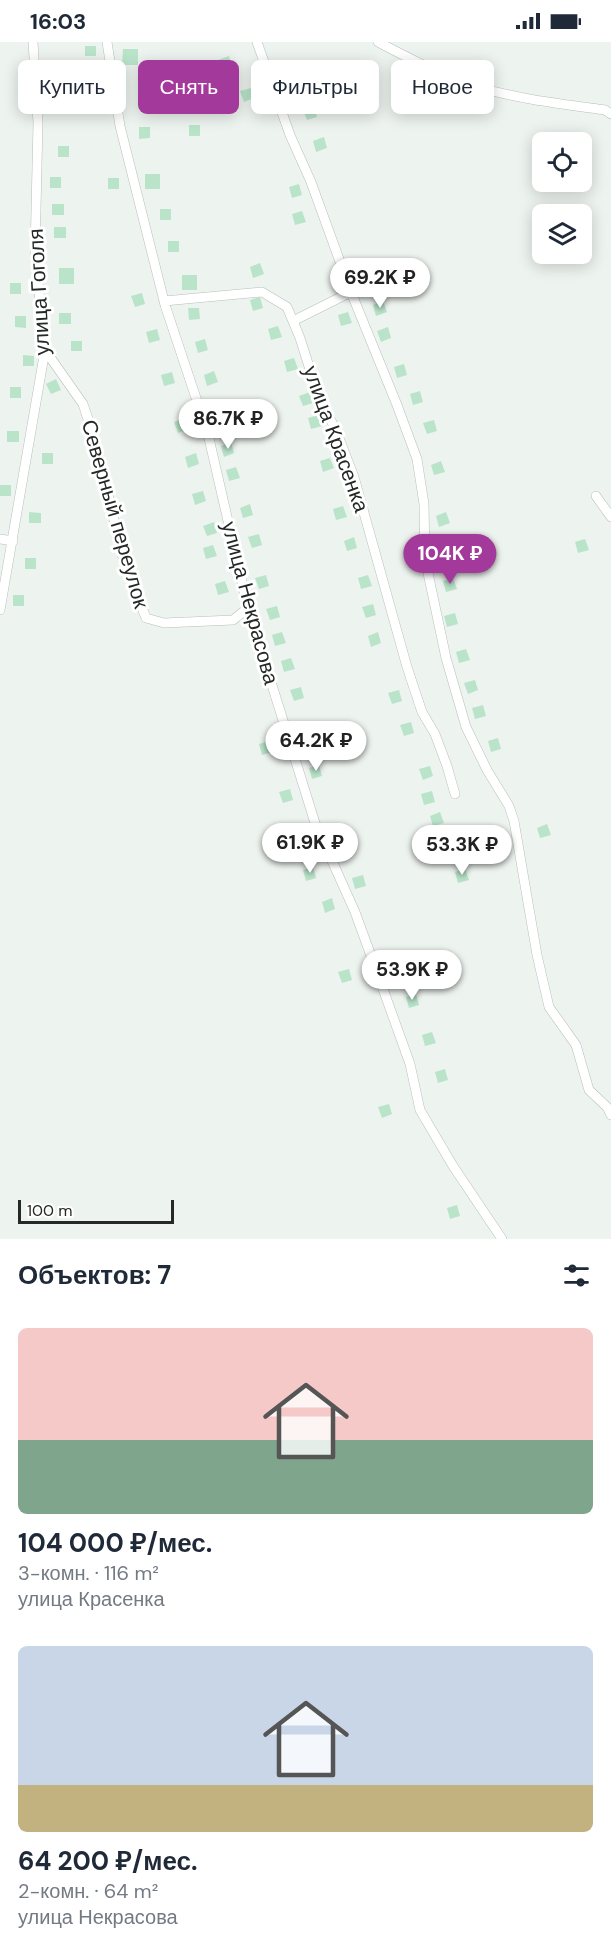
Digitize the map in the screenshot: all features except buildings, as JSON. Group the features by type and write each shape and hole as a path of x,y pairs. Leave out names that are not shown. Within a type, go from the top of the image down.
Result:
{"street":[{"name":"улица Гоголя","path":"0,610 45,350 35,253 38,123 33,42"},
{"name":"улица Некрасова","path":"107,42 120,126 164,301 208,434 248,608 315,822 355,912 378,975 410,1064 420,1110 453,1166 502,1239"},
{"path":"256,42 417,459 424,504 425,559 446,658 466,727 487,770 509,806 514,821 537,955 549,1007 576,1045 589,1090 607,1107 611,1115"},
{"path":"378,42 412,60 473,86 540,101 605,110 611,114"},
{"name":"улица Красенка","path":"164,301 262,292 287,307 320,398 335,428 354,477 407,667 422,712 435,734 443,755 455,794"},
{"path":"293,321 351,292"},
{"name":"Северный переулок","path":"45,350 83,404 95,440 124,562 146,618 164,623 233,620 248,608"},
{"path":"596,496 611,517"},
{"path":"0,539 13,541"}]}
